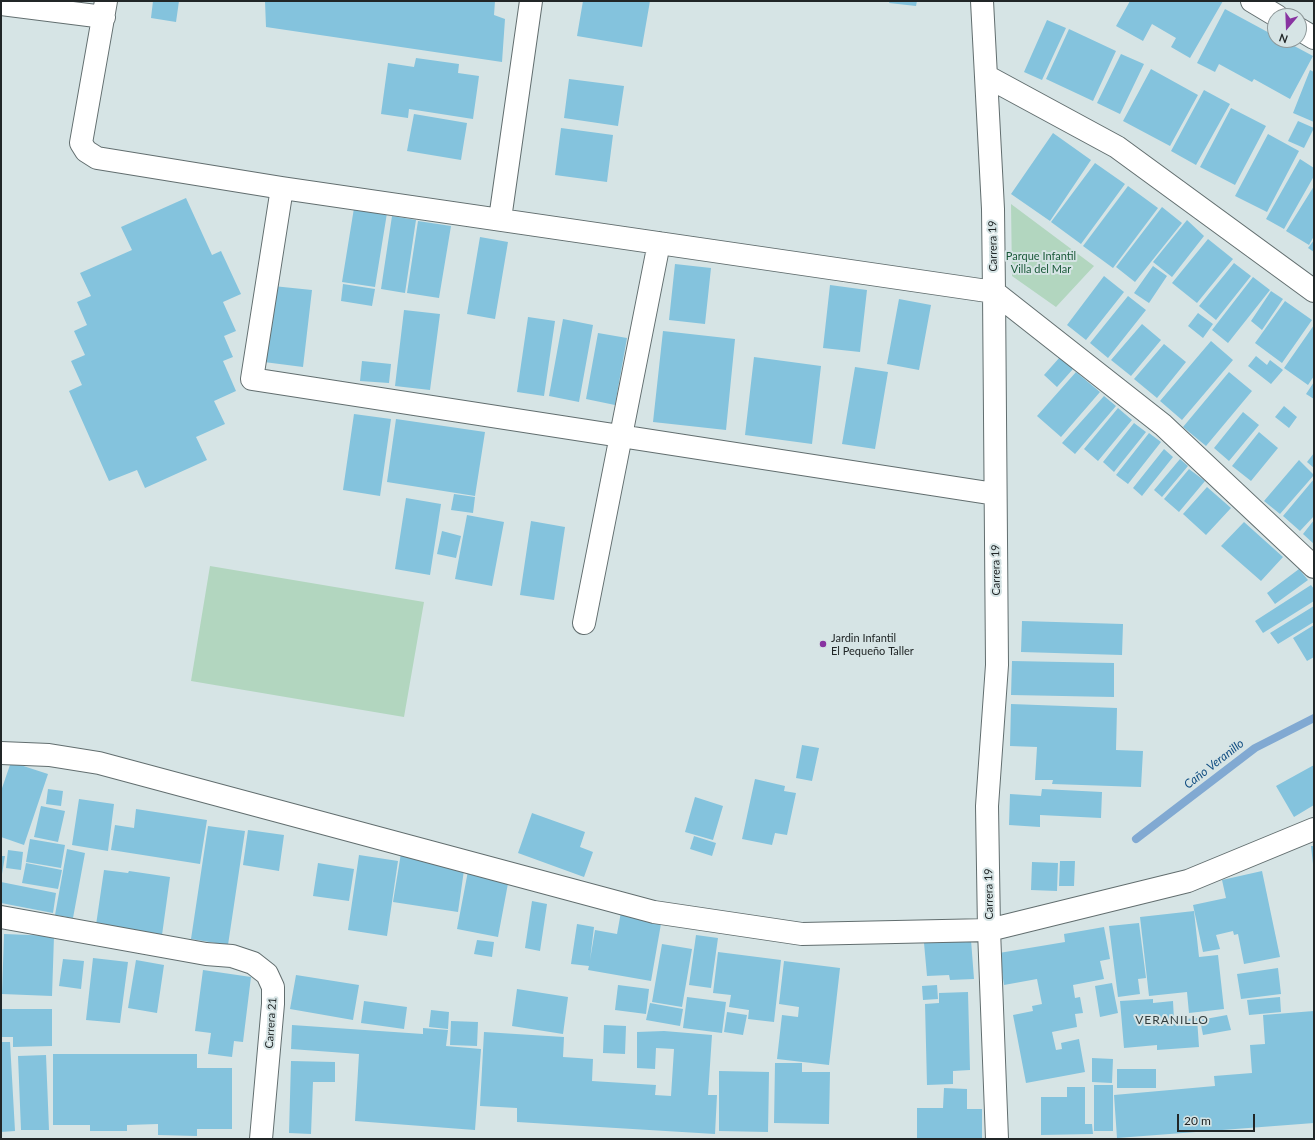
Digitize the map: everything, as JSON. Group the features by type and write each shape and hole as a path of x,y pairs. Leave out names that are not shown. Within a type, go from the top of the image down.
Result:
{"street":[{"path":"500,219 531,1"},
{"name":"Carrera 19","path":"982,1 993,209 997,665 987,806 989,930 997,1139"},
{"path":"1252,1 1267,10"},
{"path":"1,4 105,9 81,143 86,151 97,158 282,188 994,292 1163,425 1314,567"},
{"path":"986,76 1117,147 1314,291"},
{"path":"282,188 252,379 995,494"},
{"path":"584,623 659,242"},
{"path":"1,753 49,755 99,763 654,912 802,934 989,930 1188,881 1314,828"},
{"name":"Carrera 21","path":"1,917 206,954 232,956 252,963 267,974 273,987 261,1139"}],"green space":[{"name":"Parque Infantil Villa del Mar","path":"1011,204 1094,266 1056,307 1012,276"},
{"path":"210,566 424,602 404,717 191,681"}],"building":[{"path":"153,1 179,1 176,22 151,18"},
{"path":"265,1 495,1 494,15 505,19 502,62 266,27"},
{"path":"583,1 650,1 642,47 577,36"},
{"path":"890,1 917,1 916,6 889,3"},
{"path":"1130,1 1223,1 1190,58 1171,47 1176,38 1152,24 1143,41 1116,26"},
{"path":"1225,9 1267,32 1267,48 1298,48 1313,56 1290,99 1254,79 1252,82 1219,64 1215,72 1197,63"},
{"path":"1047,20 1066,28 1042,80 1024,72"},
{"path":"1069,29 1116,51 1093,101 1046,79"},
{"path":"1121,54 1144,64 1120,114 1097,103"},
{"path":"416,58 459,64 458,73 479,76 473,119 409,109 408,118 381,114 388,63 414,67"},
{"path":"1151,69 1198,95 1170,146 1123,121"},
{"path":"1310,70 1314,72 1314,122 1293,113"},
{"path":"569,79 624,86 618,126 564,118"},
{"path":"1204,90 1230,104 1196,165 1171,151"},
{"path":"1231,108 1266,126 1235,185 1200,167"},
{"path":"414,114 467,123 461,160 407,151"},
{"path":"1298,121 1314,128 1304,148 1288,141"},
{"path":"561,128 613,135 607,182 555,175"},
{"path":"1053,133 1091,160 1050,221 1011,194"},
{"path":"1268,134 1299,151 1267,212 1235,196"},
{"path":"1300,159 1314,168 1314,176 1284,229 1266,219"},
{"path":"1095,163 1125,184 1081,244 1051,222"},
{"path":"1128,186 1158,208 1113,268 1083,246"},
{"path":"1314,186 1314,236 1309,245 1286,231"},
{"path":"186,198 212,255 221,251 241,294 223,302 236,331 224,336 233,357 223,361 236,391 214,401 225,424 196,437 207,460 145,488 137,470 109,481 69,391 82,385 71,361 85,355 74,331 87,325 77,302 91,296 80,273 132,250 121,227"},
{"path":"1162,207 1182,223 1135,282 1116,267"},
{"path":"354,208 387,213 375,287 342,282"},
{"path":"392,216 416,220 405,293 381,289"},
{"path":"1187,220 1204,236 1172,277 1153,262"},
{"path":"418,221 451,226 439,298 407,293"},
{"path":"480,237 508,242 495,319 467,314"},
{"path":"1208,239 1233,259 1197,303 1172,283"},
{"path":"1314,240 1314,252 1308,248"},
{"path":"1234,263 1251,276 1216,320 1199,306"},
{"path":"675,264 711,268 705,324 669,320"},
{"path":"1153,266 1167,276 1149,303 1134,293"},
{"path":"1104,276 1124,292 1086,340 1067,325"},
{"path":"1253,277 1270,290 1228,343 1212,330"},
{"path":"343,284 375,289 372,306 341,301"},
{"path":"830,285 867,290 860,352 823,348"},
{"path":"273,286 312,290 303,367 264,362"},
{"path":"1271,291 1283,299 1262,330 1251,321"},
{"path":"1128,296 1146,310 1108,358 1090,343"},
{"path":"899,299 931,305 919,370 887,364"},
{"path":"1285,301 1312,320 1282,363 1255,343"},
{"path":"404,310 440,314 430,390 395,386"},
{"path":"1198,313 1213,324 1203,338 1188,326"},
{"path":"528,317 555,321 544,396 517,392"},
{"path":"563,319 593,325 579,402 549,396"},
{"path":"1142,324 1161,340 1131,376 1111,360"},
{"path":"1314,325 1314,376 1308,385 1284,368"},
{"path":"663,331 735,339 726,430 653,422"},
{"path":"598,333 627,338 615,405 586,399"},
{"path":"1211,341 1233,360 1182,420 1160,401"},
{"path":"1164,344 1186,362 1157,398 1134,379"},
{"path":"1256,356 1267,365 1270,360 1283,370 1271,384 1248,366"},
{"path":"754,357 821,366 812,444 745,435"},
{"path":"1060,357 1073,369 1057,387 1044,375"},
{"path":"362,361 391,364 389,383 360,381"},
{"path":"855,367 888,372 875,449 842,444"},
{"path":"1076,372 1100,392 1061,437 1037,416"},
{"path":"1229,372 1252,391 1206,446 1183,427"},
{"path":"1314,382 1314,399 1306,394"},
{"path":"1104,396 1116,406 1075,454 1062,443"},
{"path":"1284,406 1297,417 1289,428 1275,417"},
{"path":"1118,408 1132,420 1098,461 1084,449"},
{"path":"1243,412 1259,425 1229,461 1214,448"},
{"path":"354,414 391,419 380,496 343,490"},
{"path":"396,419 485,432 475,496 387,482"},
{"path":"1134,423 1146,432 1114,472 1103,462"},
{"path":"1259,432 1278,448 1251,481 1232,466"},
{"path":"1149,433 1161,442 1128,484 1116,475"},
{"path":"1164,449 1173,457 1142,496 1133,488"},
{"path":"1314,453 1314,468 1307,462"},
{"path":"1180,459 1188,466 1162,497 1154,490"},
{"path":"1299,460 1314,475 1280,514 1264,501"},
{"path":"1189,469 1205,481 1179,512 1164,499"},
{"path":"1314,479 1314,516 1300,531 1283,516"},
{"path":"1207,487 1231,508 1206,535 1183,514"},
{"path":"454,494 475,497 473,513 451,510"},
{"path":"406,498 441,504 430,575 395,569"},
{"path":"467,515 504,522 492,586 455,579"},
{"path":"1314,520 1314,544 1303,534"},
{"path":"531,521 565,527 554,600 520,595"},
{"path":"1244,522 1283,557 1261,581 1221,546"},
{"path":"442,531 461,536 456,558 437,554"},
{"path":"1299,569 1308,580 1275,604 1267,593"},
{"path":"1311,585 1314,589 1314,601 1263,633 1255,621"},
{"path":"1314,606 1314,622 1278,644 1270,633"},
{"path":"1022,621 1123,624 1122,655 1021,652"},
{"path":"1314,625 1314,657 1307,661 1293,638"},
{"path":"1012,661 1114,663 1114,697 1011,695"},
{"path":"1011,704 1117,708 1116,750 1143,751 1141,787 1052,784 1053,780 1035,780 1037,747 1010,746"},
{"path":"802,745 819,748 812,781 796,778"},
{"path":"11,762 48,774 24,845 1,837 1,791"},
{"path":"1314,765 1314,805 1294,817 1276,786"},
{"path":"755,779 785,786 784,791 796,793 787,835 775,833 772,845 742,839"},
{"path":"48,789 63,791 61,806 46,804"},
{"path":"1042,789 1102,792 1101,818 1040,815 1040,827 1009,825 1010,794 1041,796"},
{"path":"695,797 723,806 713,840 685,832"},
{"path":"79,799 114,804 108,851 72,845"},
{"path":"41,806 65,811 58,842 34,837"},
{"path":"136,809 207,820 200,864 111,850 115,825 134,828"},
{"path":"532,813 585,832 580,847 593,852 584,877 518,853"},
{"path":"208,826 245,831 228,945 191,939"},
{"path":"248,830 284,835 279,871 243,865"},
{"path":"694,836 716,843 712,856 690,849"},
{"path":"30,839 65,845 61,868 26,862"},
{"path":"1311,846 1314,846 1314,864 1313,864"},
{"path":"67,849 85,853 73,918 55,915"},
{"path":"8,850 23,852 21,870 6,868"},
{"path":"401,853 465,863 458,912 393,902"},
{"path":"359,855 398,861 387,936 348,930"},
{"path":"1,856 5,856 2,874 1,874"},
{"path":"1060,861 1075,861 1074,886 1059,886"},
{"path":"1032,862 1058,863 1057,891 1031,890"},
{"path":"26,863 62,870 58,889 22,883"},
{"path":"318,863 354,869 349,901 313,896"},
{"path":"104,870 128,873 129,871 170,877 162,935 96,925"},
{"path":"468,871 509,878 498,937 457,929"},
{"path":"1262,871 1280,957 1244,964 1238,934 1234,935 1233,931 1216,935 1220,949 1203,952 1193,905 1226,898 1222,880"},
{"path":"1,882 56,893 53,913 1,903"},
{"path":"532,901 547,904 540,951 525,948"},
{"path":"1194,911 1199,957 1218,955 1224,1009 1189,1013 1187,992 1149,996 1140,917"},
{"path":"621,912 662,918 651,981 588,970 589,966 571,964 577,924 594,927 590,960 595,930 617,934"},
{"path":"1139,923 1146,978 1138,979 1140,994 1118,997 1109,926"},
{"path":"1104,927 1110,959 1100,961 1104,979 1073,985 1075,998 1080,997 1083,1013 1075,1014 1077,1027 1052,1032 1056,1050 1062,1049 1061,1043 1079,1039 1085,1072 1026,1083 1013,1015 1033,1011 1032,1006 1042,1004 1037,979 1004,985 999,953 1065,942 1064,934"},
{"path":"4,934 54,936 52,996 2,994"},
{"path":"696,935 718,938 711,988 689,985"},
{"path":"477,940 494,942 492,957 474,954"},
{"path":"971,940 974,979 950,980 949,975 927,976 924,943"},
{"path":"662,944 692,949 682,1007 652,1002"},
{"path":"718,952 781,960 774,1022 748,1019 749,1010 729,1007 731,995 713,993"},
{"path":"93,958 128,962 120,1023 86,1020"},
{"path":"63,959 84,961 81,989 59,986"},
{"path":"136,960 164,965 157,1013 128,1008"},
{"path":"784,961 840,968 829,1065 777,1059 782,1015 798,1017 799,1007 779,1004"},
{"path":"1278,968 1281,994 1241,999 1237,974"},
{"path":"203,970 251,977 243,1042 234,1041 232,1057 208,1054 211,1033 195,1031"},
{"path":"296,975 359,985 353,1020 290,1009"},
{"path":"1112,983 1118,1013 1100,1017 1095,986"},
{"path":"618,985 649,989 646,1014 615,1010"},
{"path":"937,985 938,999 923,1000 922,986"},
{"path":"517,989 568,997 563,1034 512,1026"},
{"path":"968,992 970,1070 953,1071 953,1084 927,1085 925,1004 939,1003 939,993"},
{"path":"687,997 726,1002 722,1033 683,1028"},
{"path":"1280,997 1281,1012 1249,1015 1247,1000"},
{"path":"1153,999 1153,1003 1173,1001 1174,1020 1197,1018 1199,1047 1157,1050 1157,1045 1124,1048 1120,1001"},
{"path":"364,1001 407,1007 404,1029 361,1023"},
{"path":"650,1003 683,1009 680,1026 646,1020"},
{"path":"1,1009 52,1009 52,1046 13,1047 13,1037 1,1037"},
{"path":"431,1010 449,1012 448,1029 429,1027"},
{"path":"1314,1011 1314,1123 1117,1138 1114,1095 1215,1086 1214,1076 1252,1073 1250,1045 1265,1044 1263,1015"},
{"path":"727,1012 747,1015 743,1035 724,1032"},
{"path":"1227,1015 1231,1030 1203,1035 1200,1020"},
{"path":"451,1021 478,1022 477,1046 450,1045"},
{"path":"292,1025 423,1034 423,1028 448,1030 446,1046 481,1049 475,1130 355,1121 359,1054 291,1049"},
{"path":"604,1025 626,1026 625,1054 603,1053"},
{"path":"664,1031 712,1035 708,1095 717,1095 715,1134 517,1122 517,1108 480,1106 484,1032 564,1037 563,1057 593,1059 592,1081 656,1085 655,1095 671,1096 674,1049 656,1048 655,1069 637,1068 637,1032"},
{"path":"1,1042 10,1042 15,1131 1,1132"},
{"path":"53,1054 197,1054 197,1068 232,1068 232,1129 197,1129 197,1136 158,1135 158,1124 127,1125 127,1131 90,1131 90,1125 53,1125"},
{"path":"46,1055 49,1130 21,1130 18,1056"},
{"path":"1092,1058 1113,1059 1112,1083 1092,1082"},
{"path":"291,1061 335,1062 335,1082 313,1082 311,1134 289,1133"},
{"path":"775,1063 802,1063 802,1072 830,1072 829,1124 774,1123"},
{"path":"1117,1069 1156,1069 1156,1088 1117,1088"},
{"path":"719,1071 769,1072 768,1132 719,1131"},
{"path":"1094,1085 1113,1085 1113,1131 1094,1131"},
{"path":"1067,1087 1085,1087 1085,1124 1092,1124 1093,1134 1041,1135 1041,1097 1067,1097"},
{"path":"944,1088 967,1089 967,1109 982,1109 982,1139 917,1138 917,1108 943,1108"}],"waterway":[{"name":"Caño Veranillo","path":"1136,839 1255,748 1314,718"}],"place":[{"name":"Jardin Infantil El Pequeño Taller","path":"823,644"}],"district":[{"name":"VERANILLO","path":"1172,1020"}]}
